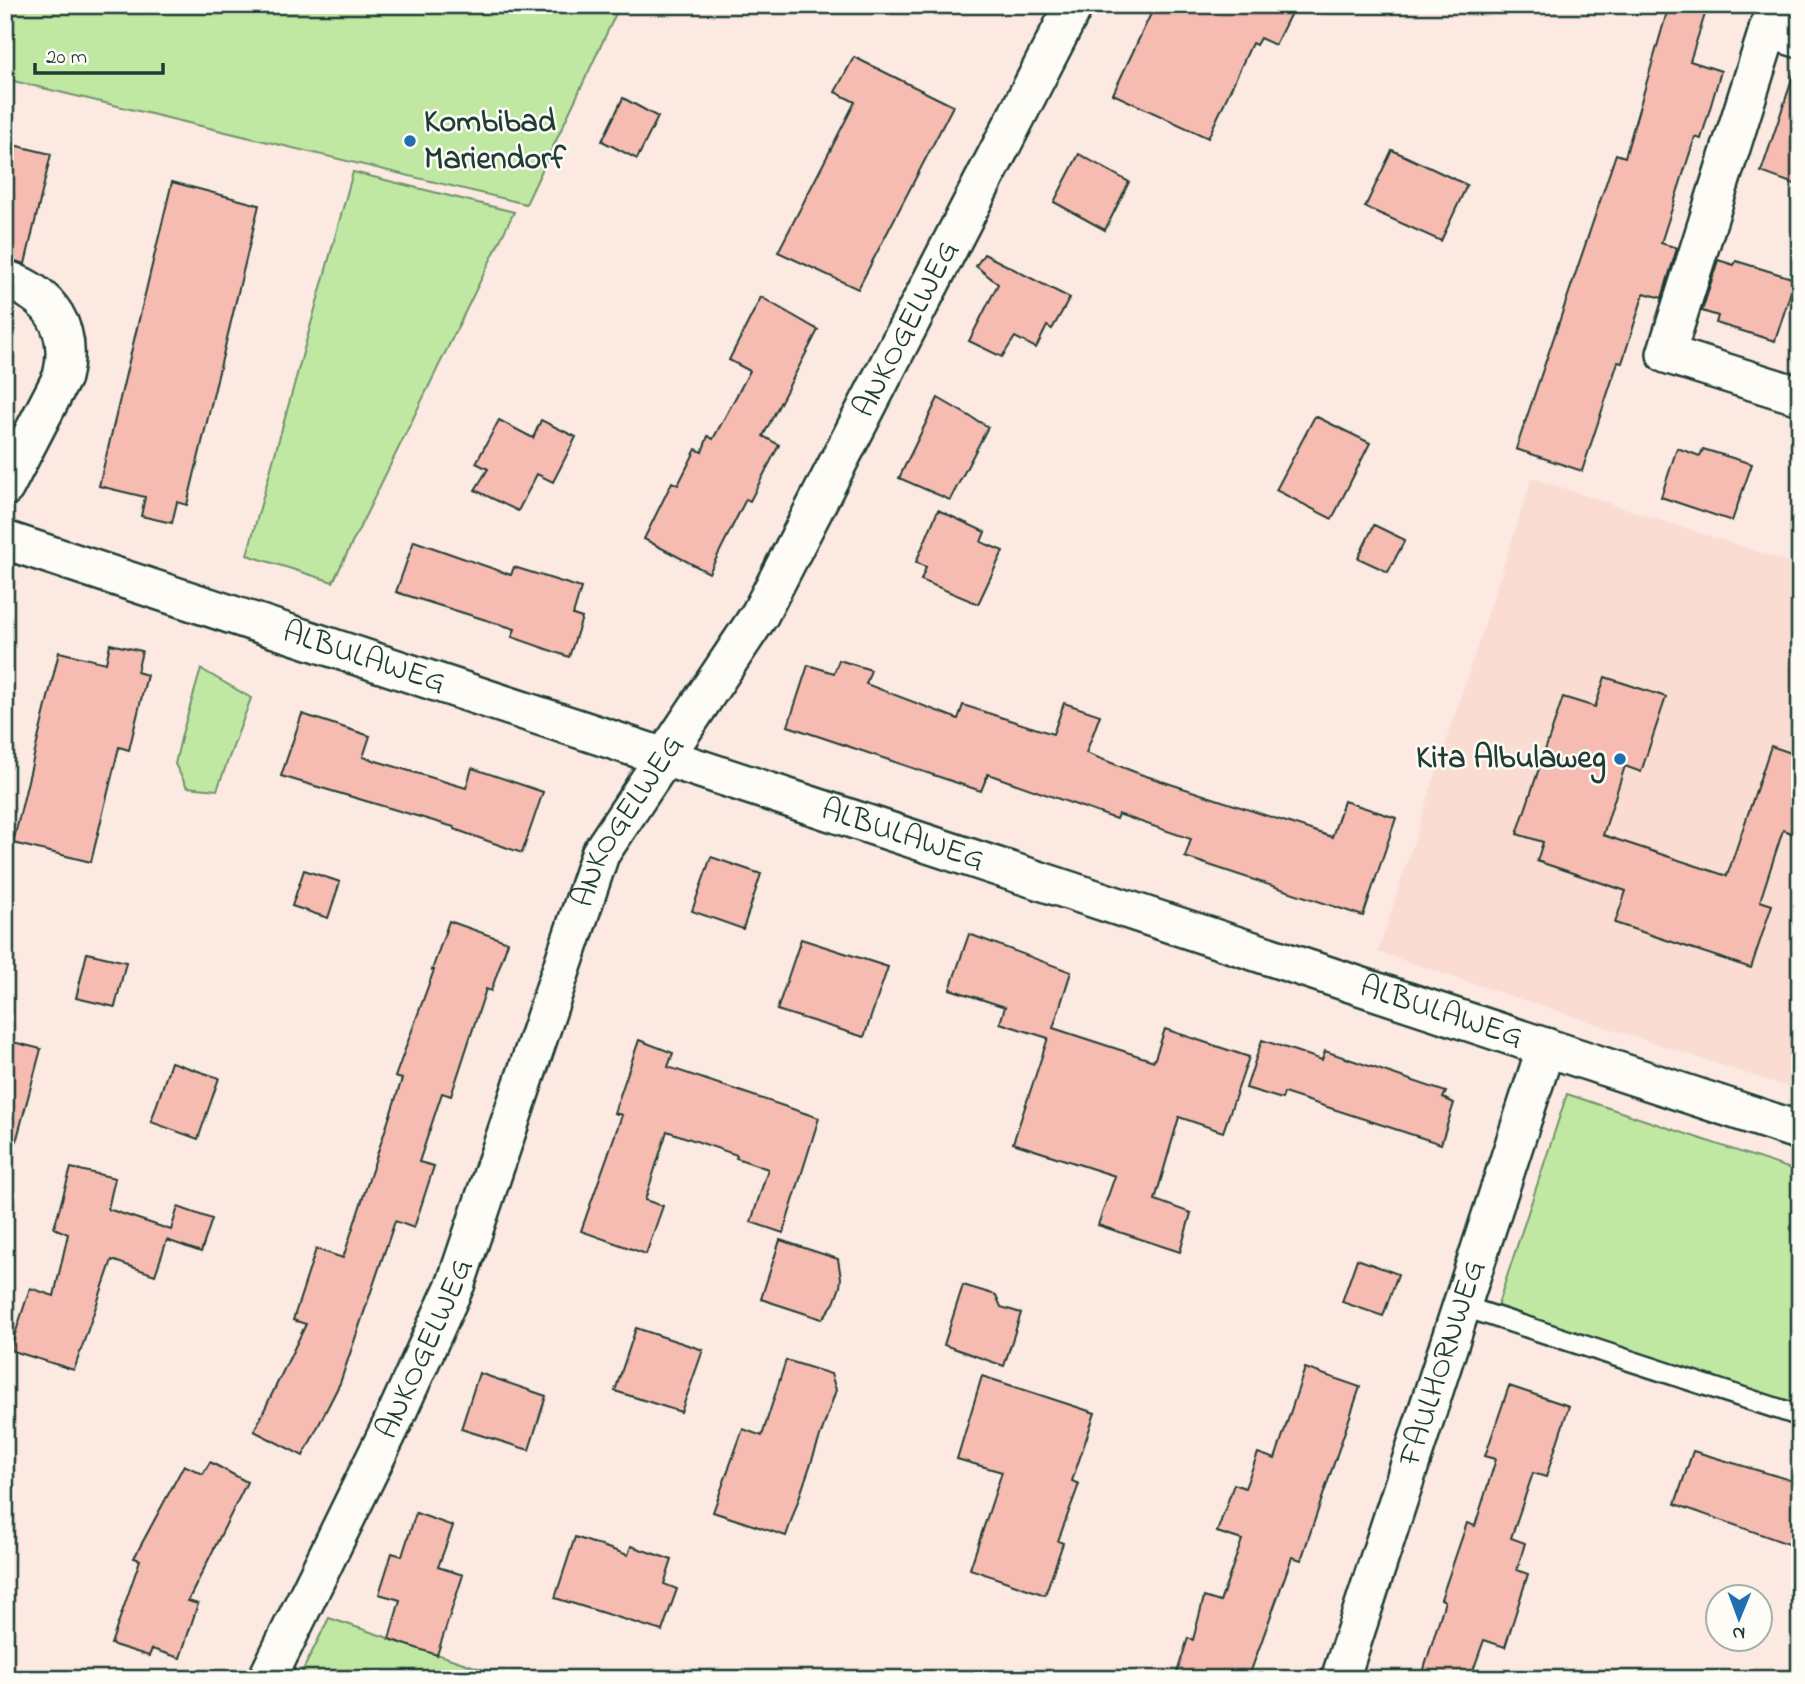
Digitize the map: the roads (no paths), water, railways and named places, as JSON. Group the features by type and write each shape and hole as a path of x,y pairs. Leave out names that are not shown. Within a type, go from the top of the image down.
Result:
{"street":[{"name":"ANKOGELWEG","path":"267,1679 391,1426 456,1283 600,854 760,614 1074,5"},
{"path":"1781,24 1665,354 1800,396"},
{"path":"5,279 26,286 45,300 59,319 66,359 62,377 5,487"},
{"name":"ALBULAWEG","path":"5,540 1800,1131"},
{"name":"FAULHORNWEG","path":"1340,1679 1546,1047"}],"lane":[{"path":"1462,1306 1800,1416"}],"place":[{"name":"Kombibad Mariendorf","path":"410,141"},
{"name":"Kita Albulaweg","path":"1620,759"}]}
